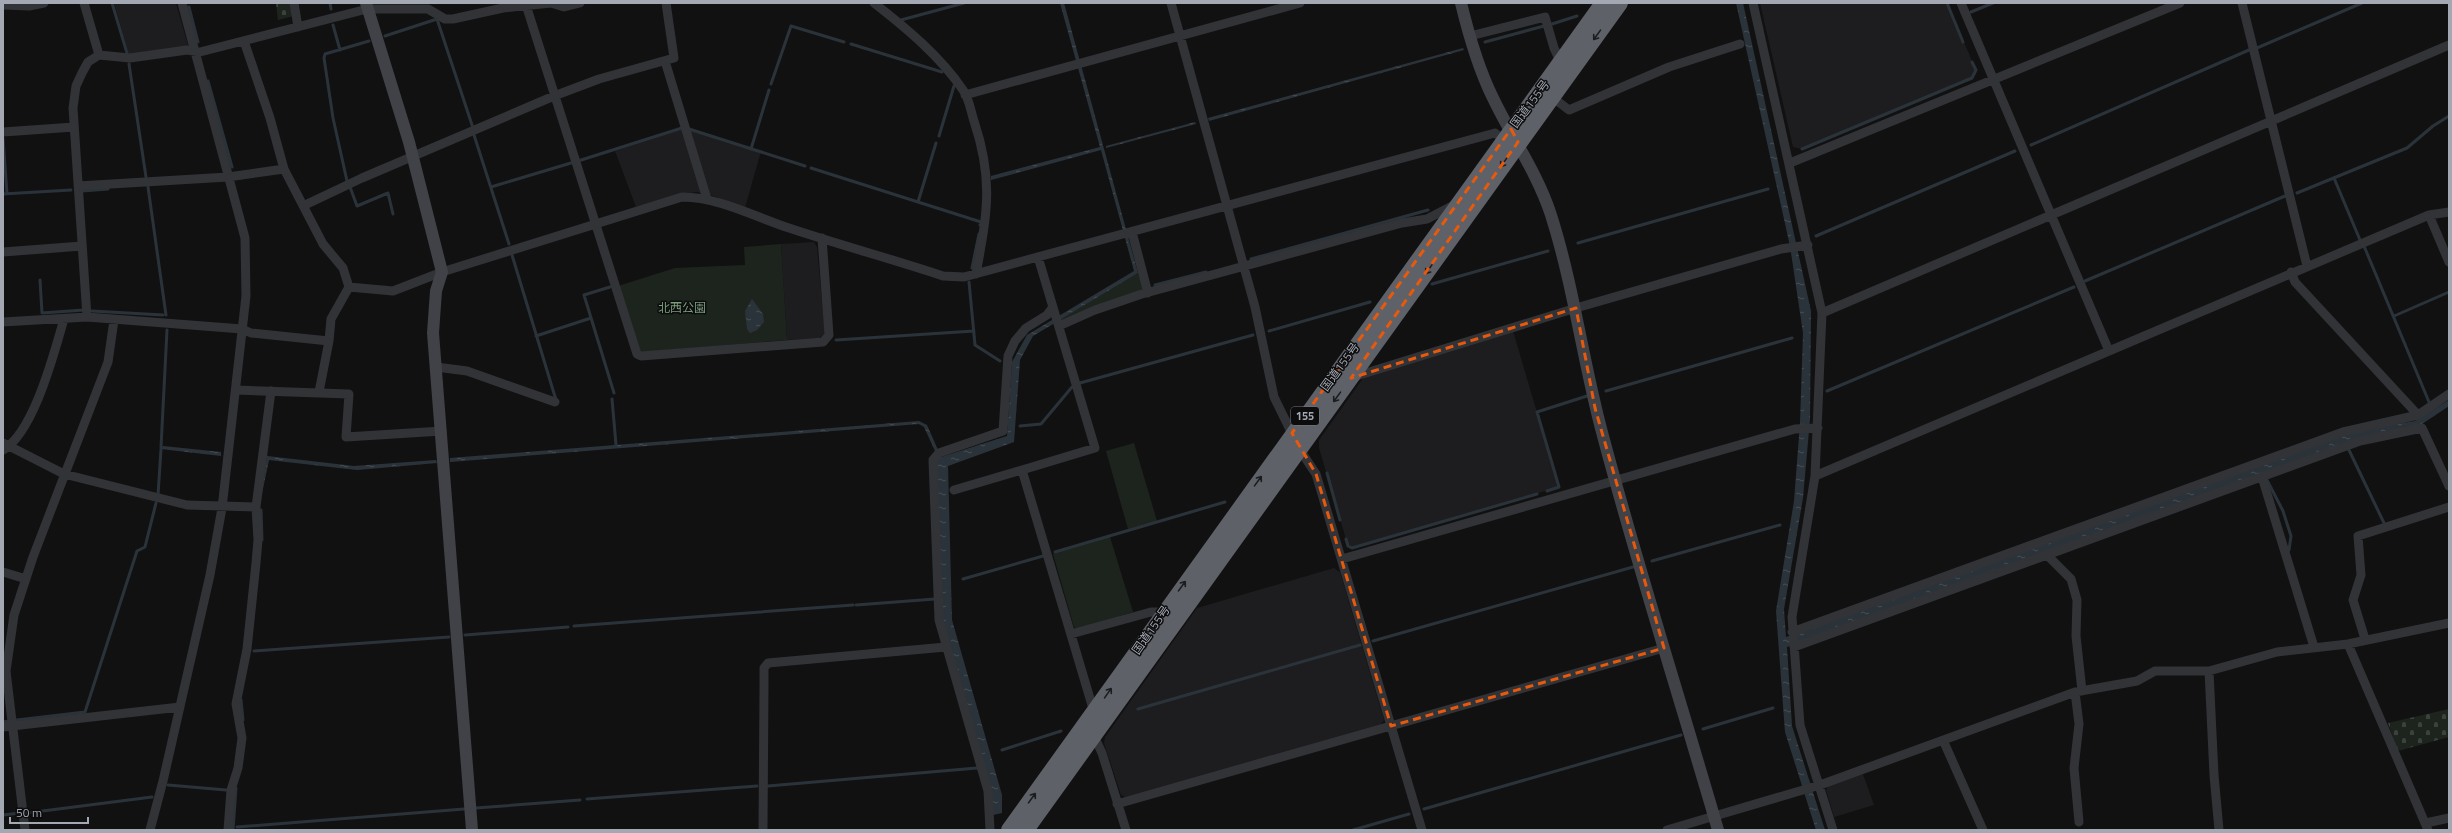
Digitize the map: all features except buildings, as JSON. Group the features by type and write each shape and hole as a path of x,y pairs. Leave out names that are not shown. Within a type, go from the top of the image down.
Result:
{"highway":[{"name":"国道155号","path":"1026,830 1351,378 1511,137 1603,3"},
{"name":"国道155号","path":"1009,830 1292,433 1459,203 1511,137 1552,97 1620,3"}],"street":[{"path":"3,6 29,6 44,3"},
{"path":"84,3 99,55"},
{"path":"150,830 163,781 210,575 222,508 246,296 245,238 182,3"},
{"path":"294,3 298,27"},
{"path":"87,317 72,108 76,86 88,62 99,55 130,58 187,50 200,52 298,27 366,6 428,9 445,19 453,20 520,5 551,3 564,7 580,3"},
{"path":"305,205 412,156 554,96 599,79 674,58 666,3"},
{"path":"874,3 928,50 965,95 982,145 987,167 988,193 985,224 976,274"},
{"path":"1171,3 1255,307 1274,397 1300,450 1316,474 1422,830"},
{"path":"965,95 1300,3"},
{"path":"1461,3 1474,53 1493,99 1511,137 1537,177 1551,215 1576,308 1596,408 1615,481 1718,830"},
{"path":"1753,3 1790,163 1806,246 1822,313 1814,428 1815,476 1792,617 1792,633 1800,725 1817,786 1833,830"},
{"path":"1961,3 2109,350"},
{"path":"1790,163 1995,81 2180,3"},
{"path":"2242,3 2307,266"},
{"path":"520,5 554,96 635,352 641,356 822,342 830,335 822,238"},
{"path":"366,6 412,156 442,272 436,291 433,332 442,431 472,830"},
{"path":"1470,36 1545,16 1554,48 1561,63"},
{"path":"244,41 270,118 284,168 305,205 323,244 343,268 349,287 331,319 329,341 319,392"},
{"path":"1552,97 1569,110 1669,67 1740,44"},
{"path":"1822,313 2449,45"},
{"path":"665,61 708,199"},
{"path":"3,132 74,127"},
{"path":"349,287 393,291 442,272 682,197 708,199 822,238 943,276 964,276 1038,258 1494,133 1511,137"},
{"path":"78,186 228,176 284,168"},
{"path":"990,830 988,791 939,620 932,460 938,453 948,452 1003,431 1008,356 1015,341 1026,328 1047,315 1056,318 1095,310 1148,293 1244,266 1402,223 1427,219 1459,203"},
{"path":"1815,476 2291,272 2429,215 2449,212"},
{"path":"2429,215 2449,262"},
{"path":"1128,233 1148,293"},
{"path":"3,252 82,246"},
{"path":"1351,378 1576,308 1781,249 1806,246"},
{"path":"954,490 1096,448 1038,258"},
{"path":"2291,272 2296,282 2419,421 2449,486"},
{"path":"3,322 87,317 242,329 251,333 329,341"},
{"path":"64,319 44,385 27,420 5,447 64,474 187,505 222,508 227,506 256,508"},
{"path":"25,830 6,671 14,615 64,474 108,362 114,320"},
{"path":"436,367 467,371 555,402"},
{"path":"236,390 349,394 346,437 442,431"},
{"path":"228,830 231,790 238,768 242,738 236,704 247,649 258,540 256,508 271,391"},
{"path":"1794,646 2419,421 2449,394"},
{"path":"1792,633 2342,432 2419,421"},
{"path":"1342,559 1795,428 1814,428"},
{"path":"1022,470 1094,712"},
{"path":"2262,477 2314,647"},
{"path":"2365,639 2353,600 2361,575 2358,536 2449,507"},
{"path":"2047,555 2071,579 2077,600 2076,636 2079,724 2074,768 2079,822"},
{"path":"3,572 26,579"},
{"path":"1071,634 1151,612 1164,612"},
{"path":"1667,830 1817,786 2078,691 2136,681 2155,671 2209,671 2277,652 2348,644 2365,639 2449,623"},
{"path":"2348,644 2427,826 2449,818"},
{"path":"763,830 764,668 768,663 946,647"},
{"path":"1117,804 1664,648"},
{"path":"2209,671 2211,731 2219,830"},
{"path":"3,727 180,707"},
{"path":"1094,736 1102,753 1126,830"},
{"path":"1943,740 1983,830"}],"highlighted area":[{"path":"1511,129 1518,142 1351,378 1576,308 1595,408 1664,648 1391,726 1316,474 1292,433"}],"shaded area":[{"path":"114,3 176,3 188,45 185,48 129,55"},
{"path":"1760,3 1947,3 1976,70 1972,78 1802,149 1793,147"},
{"path":"687,127 761,151 745,208 708,194"},
{"path":"683,129 704,194 697,192 680,194 636,207 615,151"},
{"path":"814,242 817,247 825,333 819,338 787,340 781,244"},
{"path":"1513,331 1559,487 1352,548 1348,546 1319,448 1319,440 1366,374"},
{"path":"1334,568 1340,572 1384,720 1381,724 1127,798 1121,795 1104,743 1105,737 1197,608"},
{"path":"1863,774 1874,805 1834,817 1826,790 1829,785"}],"green space":[{"path":"276,3 290,3 293,16 278,20"},
{"name":"北西公園","path":"781,244 787,340 643,352 638,349 618,286 675,268 745,265 744,247"},
{"path":"1138,273 1145,290 1062,323 1061,319"},
{"path":"1134,443 1157,521 1128,529 1106,451"},
{"path":"1110,537 1133,612 1078,629 1074,627 1053,554"},
{"path":"2449,709 2449,737 2398,751 2388,723"}],"water":[{"path":"1060,3 1064,3 1138,273 1033,336 1020,360 1014,442 948,466 952,620 1002,795 1002,813 993,815 941,622 935,459 1007,436 1012,362 1027,335 1134,271 1101,150 991,180 991,176 1100,147"},
{"path":"1736,3 1743,3 1811,311 1810,419 1803,498 1784,609 1786,637 2356,431 2415,421 2449,400 2449,406 2419,426 2359,438 1787,647 1792,726 1825,830 1816,830 1785,732 1776,611 1794,501 1800,423 1803,333 1790,246"},
{"path":"1463,48 1464,50 1209,121 1208,118"},
{"path":"1195,122 1196,124 1106,148 1106,146"},
{"path":"752,299 763,314 764,322 757,330 750,333 747,329 745,311"},
{"path":"919,421 927,425 938,450 935,451 924,427 919,424 450,462 450,458"},
{"path":"163,446 221,452 221,456 161,449"},
{"path":"267,456 354,466 436,460 437,463 357,470 269,460 261,498"}],"waterway":[{"path":"112,3 127,53"},
{"path":"330,3 331,9"},
{"path":"901,20 964,3"},
{"path":"1947,3 1963,42"},
{"path":"1971,12 1993,3"},
{"path":"2257,48 2362,3"},
{"path":"189,7 198,42"},
{"path":"1552,24 1577,16"},
{"path":"385,36 437,19 473,128"},
{"path":"333,25 340,50"},
{"path":"771,84 791,26 844,42"},
{"path":"1485,42 1544,26"},
{"path":"347,181 333,118 324,58 325,54 369,41"},
{"path":"851,44 942,72"},
{"path":"2031,145 2249,50"},
{"path":"1802,149 1972,78 1976,70 1972,62"},
{"path":"129,64 146,177"},
{"path":"208,81 232,167"},
{"path":"939,136 954,86"},
{"path":"751,149 769,90"},
{"path":"2297,193 2407,148 2433,126 2449,116"},
{"path":"578,161 682,128"},
{"path":"689,129 805,166"},
{"path":"474,135 509,244"},
{"path":"3,138 7,194"},
{"path":"918,202 936,143"},
{"path":"1816,236 2015,151"},
{"path":"491,187 571,163"},
{"path":"811,168 981,222 980,225"},
{"path":"2334,178 2360,240"},
{"path":"148,187 166,315"},
{"path":"350,187 357,206 388,193 393,214"},
{"path":"82,191 108,189"},
{"path":"1578,243 1768,189"},
{"path":"3,194 71,190"},
{"path":"2085,281 2285,196"},
{"path":"1251,259 1428,210"},
{"path":"972,268 979,234"},
{"path":"2364,246 2429,402"},
{"path":"1432,284 1548,251"},
{"path":"512,255 556,400"},
{"path":"1155,285 1206,272"},
{"path":"40,280 42,313 84,310"},
{"path":"969,282 975,345 1000,361"},
{"path":"610,287 584,295 614,393"},
{"path":"1827,391 2074,287"},
{"path":"2394,316 2449,292"},
{"path":"1269,331 1370,302"},
{"path":"92,311 163,315"},
{"path":"536,336 591,318"},
{"path":"161,447 167,330"},
{"path":"836,340 974,331"},
{"path":"1080,383 1253,335"},
{"path":"1606,391 1792,338"},
{"path":"1020,426 1041,424 1072,387"},
{"path":"1547,491 1559,487 1537,412 1587,396"},
{"path":"612,399 616,445"},
{"path":"2348,448 2384,523"},
{"path":"158,495 161,449"},
{"path":"1327,473 1340,520"},
{"path":"2267,480 2283,511 2291,536 2289,550"},
{"path":"1346,539 1348,546 1352,548 1537,494"},
{"path":"1055,552 1225,502"},
{"path":"17,720 85,712 137,551 145,547 156,503"},
{"path":"261,510 262,540"},
{"path":"1652,561 1780,525"},
{"path":"963,579 1043,556"},
{"path":"1373,641 1633,567"},
{"path":"856,605 935,599"},
{"path":"574,626 853,605"},
{"path":"465,635 568,627"},
{"path":"254,651 449,637"},
{"path":"1138,709 1360,645"},
{"path":"241,700 243,720"},
{"path":"1703,729 1773,708"},
{"path":"3,722 9,721"},
{"path":"1002,750 1061,731"},
{"path":"1424,809 1681,735"},
{"path":"768,786 977,768"},
{"path":"168,785 226,790"},
{"path":"587,799 757,786"},
{"path":"233,830 236,788"},
{"path":"27,813 152,797"},
{"path":"476,808 580,800"},
{"path":"237,827 464,809"},
{"path":"3,815 20,813"},
{"path":"1353,830 1409,814"}]}
